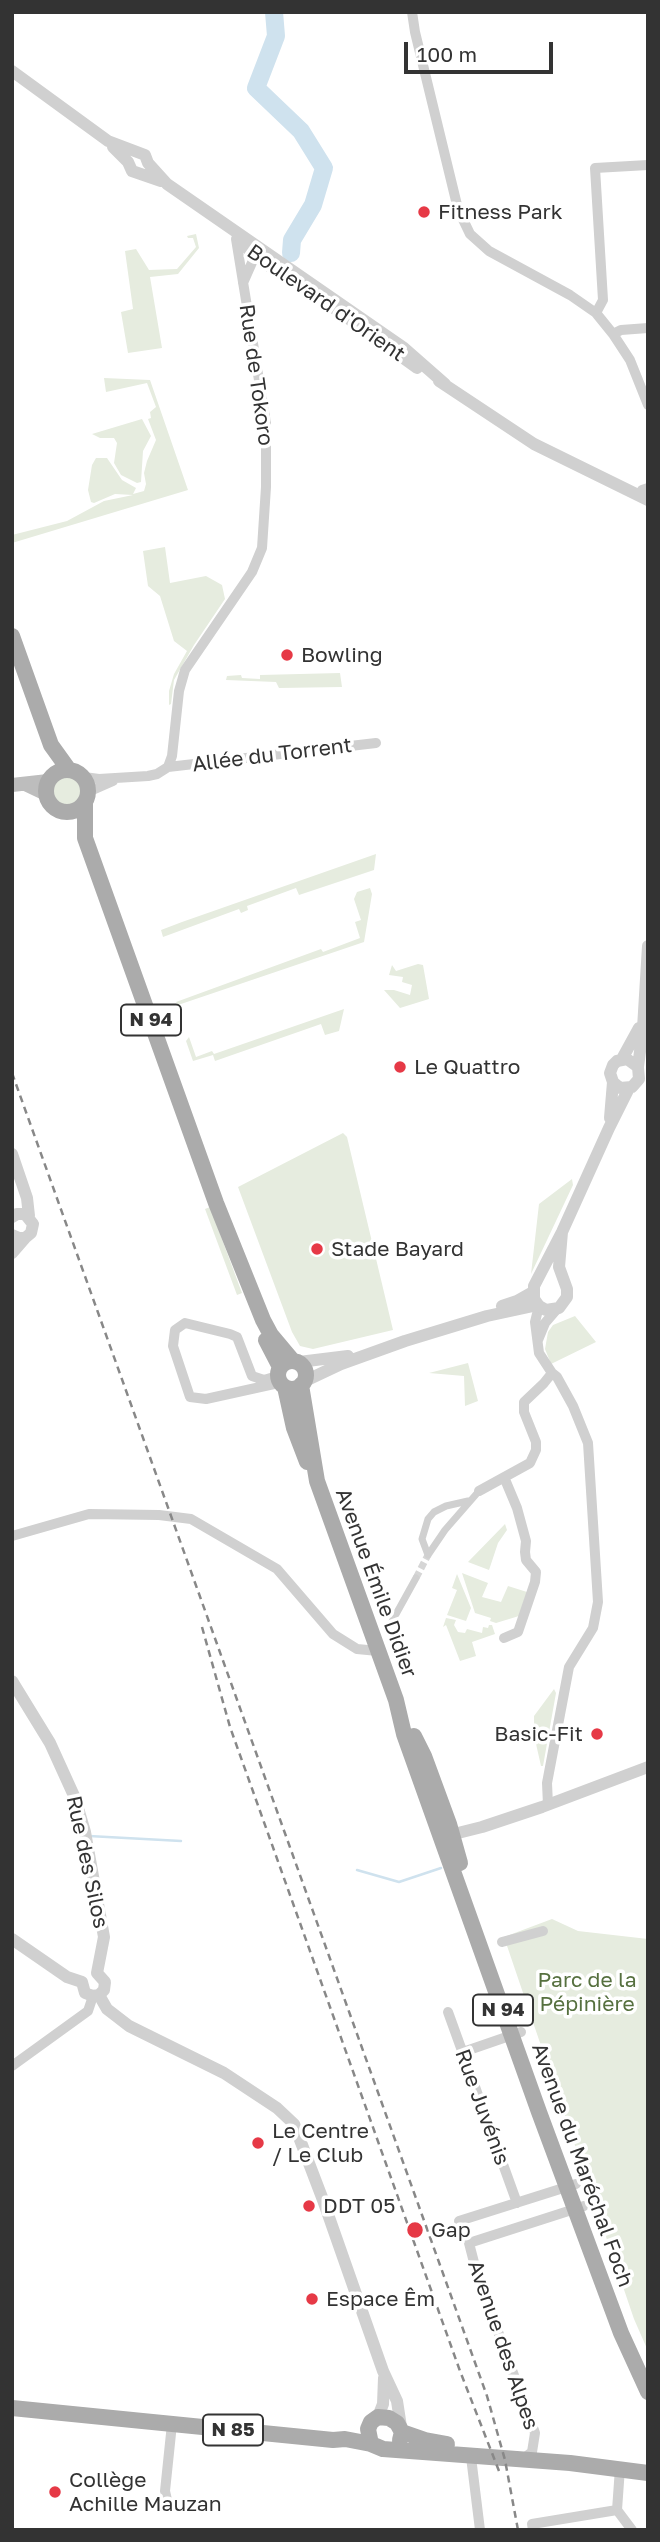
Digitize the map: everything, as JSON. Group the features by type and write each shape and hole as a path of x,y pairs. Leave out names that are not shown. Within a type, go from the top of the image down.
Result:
{"main road":[{"path":"12,636 51,745 82,785"},
{"path":"49,784 51,745"},
{"path":"18,784 82,785"},
{"name":"Avenue Émile Didier","path":"49,784 51,805 62,812 85,838"},
{"path":"62,812 72,812 82,785"},
{"name":"Avenue Émile Didier","path":"82,785 85,838 216,1203 263,1320 290,1375 294,1428 317,1481 396,1700 404,1734 446,1834"},
{"name":"Avenue du Maréchal Foch","path":"446,1834 466,1882 516,2033 572,2186 647,2368"},
{"name":"Avenue du Maréchal Foch","path":"580,2207 621,2333 648,2392"},
{"name":"N 85","path":"12,2408 333,2440 373,2430"},
{"path":"570,2463 532,2452 435,2443 401,2430 394,2420 373,2430 383,2449 570,2463 648,2473"},
{"path":"392,2448 400,2441 401,2430"},
{"path":"620,2468 648,2466"}],"street":[{"path":"412,12 458,209 470,234 489,251 570,295 596,313 630,360 648,405"},
{"name":"Boulevard d'Orient","path":"12,71 132,157 145,155 145,168 212,216 257,253 288,267 404,348 444,384"},
{"path":"596,313 603,300 595,168 648,165"},
{"name":"Boulevard d'Orient","path":"212,216 236,239 403,358 534,444 626,488 646,492"},
{"name":"Rue de Tokoro","path":"168,767 172,756 179,691 185,670 252,572 262,548 266,487 265,423 243,284 243,269 236,239"},
{"path":"243,269 257,253"},
{"path":"243,269 257,253"},
{"path":"613,334 621,330 648,328"},
{"name":"Allée du Torrent","path":"168,767 376,743"},
{"path":"82,785 148,776 168,767"},
{"path":"82,785 119,778"},
{"path":"543,1807 569,1667 593,1628 598,1602 588,1443 573,1406 557,1377 551,1373 539,1353 535,1322 537,1296 562,1232 609,1128 640,1078 648,946"},
{"path":"622,1059 637,1034 643,1011"},
{"path":"609,1128 613,1082 611,1070 617,1061 631,1060 640,1078"},
{"path":"613,1082 620,1088 640,1078"},
{"path":"12,1154 24,1187 19,1216 33,1224 33,1229 18,1236 12,1253"},
{"path":"537,1344 541,1329 567,1297 559,1258 562,1232"},
{"path":"393,1346 328,1360 290,1375 274,1384 206,1399 190,1397 173,1346 175,1330 185,1323 230,1334 237,1337 252,1376 264,1380 290,1375 341,1364 518,1306 537,1296 550,1275 563,1280"},
{"path":"537,1296 549,1310 557,1309"},
{"path":"468,1501 446,1506 434,1512 428,1519 422,1539 428,1555 478,1491 530,1463 536,1450 536,1442 523,1408 531,1393 544,1383 551,1373"},
{"path":"504,1477 517,1508 526,1541 526,1560 536,1572 536,1582 518,1632 504,1638"},
{"path":"12,1536 89,1514 159,1515 191,1519 277,1569 333,1634 357,1649 378,1651"},
{"path":"390,1625 416,1578"},
{"name":"Rue des Silos","path":"12,1681 66,1775 85,1836 104,1937 97,1973"},
{"path":"446,1834 523,1814 648,1767"},
{"path":"502,1942 543,1931"},
{"path":"12,1939 67,1977 82,1982"},
{"path":"12,2066 88,2011 96,1996 104,1990 105,1982 97,1973 88,1974 82,1982"},
{"path":"82,1982 85,1993 96,1996 128,2026 224,2073 277,2108 294,2124 383,2371 397,2402 401,2430"},
{"name":"Rue Juvénis","path":"448,2012 517,2203"},
{"path":"463,2052 516,2033"},
{"path":"517,2203 572,2186"},
{"name":"Avenue des Alpes","path":"517,2203 459,2221 470,2243 477,2274 534,2433 532,2452 517,2460"},
{"path":"470,2243 580,2207"},
{"path":"373,2430 384,2396 383,2371"},
{"path":"168,2504 165,2491 172,2424"},
{"path":"471,2456 480,2529 474,2530"},
{"path":"620,2468 617,2510 632,2530"},
{"path":"533,2530 532,2524 617,2510"}],"green space":[{"path":"196,234 199,248 178,274 150,277 162,348 128,353 121,312 133,309 125,251 136,249 149,270 177,269 196,247 193,238 187,236"},
{"path":"104,378 150,380 188,490 12,543 12,535 67,521 104,501 133,495 115,494 91,502 88,490 92,465 96,458 107,458 122,480 136,488 133,494 144,491 144,473 156,440 148,419 151,418 150,412 156,407 147,383 106,392"},
{"path":"142,419 151,436 143,451 141,482 137,483 121,475 114,463 117,443 114,438 100,438 92,434"},
{"path":"165,547 170,583 206,576 222,585 225,599 174,680 169,705 169,691 174,674 187,651 174,641 160,596 148,586 143,551"},
{"path":"340,673 342,687 279,688 276,682 226,680 227,676 241,675 242,678 260,679 260,675"},
{"path":"68,775 74,776 82,784 82,796 74,804 68,805 62,804 54,796 53,790 54,784 62,776"},
{"path":"376,854 374,870 299,895 296,888 247,906 248,910 241,913 239,909 163,937 161,930"},
{"path":"370,888 372,894 364,942 178,1005 176,1002 321,949 323,952 360,938 355,922 361,920 354,899 357,892"},
{"path":"392,965 396,971 423,965 429,999 400,1008 384,990 410,995 412,985 402,982 403,977 389,975"},
{"path":"344,1009 339,1031 325,1035 321,1024 215,1061 213,1055 193,1061 186,1041 189,1037 196,1057 212,1051 214,1054"},
{"name":"Stade Bayard","path":"343,1133 347,1137 393,1330 313,1349 300,1346 292,1332 238,1187"},
{"path":"572,1179 573,1185 531,1274 539,1204"},
{"path":"210,1207 242,1293 237,1295 205,1209"},
{"path":"575,1316 596,1342 551,1364 545,1349 548,1332 553,1325"},
{"path":"468,1363 478,1401 465,1406 464,1376 429,1373"},
{"path":"505,1524 507,1530 498,1543 489,1570 468,1562"},
{"path":"462,1573 488,1583 482,1597 501,1602 508,1586 527,1592 519,1616 496,1623 490,1621 491,1618 475,1613"},
{"path":"457,1574 471,1608 466,1621 447,1615 457,1590 452,1588"},
{"path":"446,1618 456,1620 454,1625 458,1632 465,1633 467,1629 482,1633 483,1627 492,1625 495,1634 472,1642 476,1656 460,1661 446,1625 443,1627"},
{"path":"554,1689 556,1693 541,1766 534,1735 534,1716"},
{"name":"Parc de la Pépinière","path":"552,1919 578,1931 648,1939 648,2351 634,2319 504,1937"}],"waterway":[{"path":"274,12 276,36 256,88 301,131 324,168 313,205 292,240 291,253"},
{"path":"89,1836 181,1841"},
{"path":"357,1870 399,1882 441,1868"}],"tunnel":[{"path":"416,1578 428,1555"}],"railway":[{"path":"12,1073 487,2396 505,2460 518,2530"},
{"path":"202,1627 230,1727 460,2371 499,2471"}],"place":[{"name":"Fitness Park","path":"424,212"},
{"name":"Bowling","path":"287,655"},
{"name":"Le Quattro","path":"400,1067"},
{"name":"Stade Bayard","path":"317,1249"},
{"name":"Basic-Fit","path":"597,1734"},
{"name":"Le Centre / Le Club","path":"258,2143"},
{"name":"DDT 05","path":"309,2206"},
{"name":"Gap","path":"415,2230"},
{"name":"Espace Êm","path":"312,2299"},
{"name":"Collège Achille Mauzan","path":"55,2492"}]}
